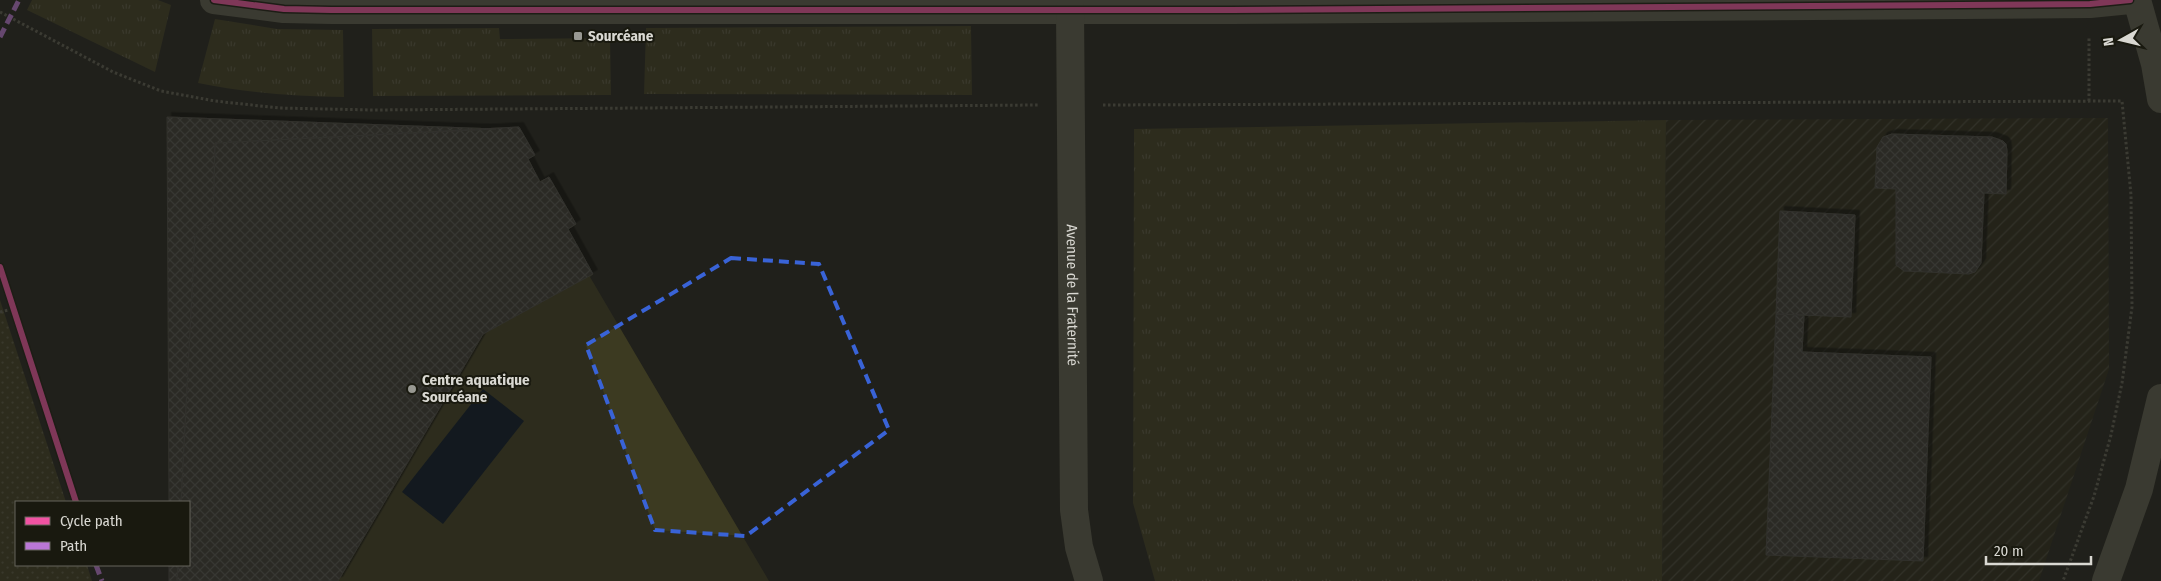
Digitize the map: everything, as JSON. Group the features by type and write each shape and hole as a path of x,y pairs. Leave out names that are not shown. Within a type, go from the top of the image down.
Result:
{"street":[{"path":"214,0 284,9 330,10 1070,9 1231,5 2090,4 2130,0"},
{"path":"2137,0 2154,29 2161,99"},
{"name":"Avenue de la Fraternité","path":"1070,9 1074,510 1079,547 1089,581"},
{"path":"2106,581 2139,489 2161,398"}],"path":[{"path":"2089,101 2090,4"},
{"path":"0,12 114,72 162,91 279,108 383,110 2122,101 2131,195 2132,306 2122,383 2111,436 2094,496 2062,581"},
{"path":"0,312 13,308"}],"highlighted area":[{"path":"731,258 819,264 889,430 746,536 655,530 586,345"}],"shaded area":[{"path":"2108,118 2109,369 2039,581 1662,581 1666,120"}],"green space":[{"path":"32,0 158,0 171,5 155,72 27,10"},
{"path":"215,19 277,29 343,30 344,97 271,93 198,83"},
{"path":"971,26 972,95 644,94 646,28"},
{"path":"499,28 500,39 610,38 611,95 373,96 372,29"},
{"name":"Centre aquatique Sourcéane","path":"167,117 496,129 528,159 540,181 549,177 576,224 568,230 593,274 590,277 769,581 169,581 169,566 190,566 190,501 169,501"},
{"path":"1666,120 1662,581 1155,581 1133,503 1134,129"},
{"path":"0,300 66,501 15,501 15,566 87,566 92,581 0,581"}],"water":[{"path":"483,389 524,421 443,524 402,492"}],"building":[{"path":"167,117 496,129 215,143 213,222 195,235 181,501 169,501"},
{"path":"519,127 535,155 528,159 540,182 549,177 576,224 568,229 593,274 483,334 338,581 177,581 178,566 190,566 190,501 181,501 195,235 213,222 215,143"},
{"path":"1892,134 1992,137 2006,144 2006,194 1984,193 1981,263 1975,272 1969,274 1904,271 1896,265 1896,189 1875,188 1877,147 1883,137"},
{"path":"1780,211 1855,215 1851,317 1776,314"},
{"path":"1776,314 1804,315 1802,352 1931,357 1923,561 1766,555"},
{"path":"169,566 178,566 177,581 169,581"}],"marked path":[{"path":"0,37 19,0"},
{"path":"96,566 102,581"}],"cycle path":[{"path":"214,0 284,9 331,10 1231,10 2090,4 2130,0"},
{"path":"0,267 76,501"}],"place":[{"name":"Sourcéane","path":"578,36"},
{"name":"Centre aquatique Sourcéane","path":"412,389"}]}
